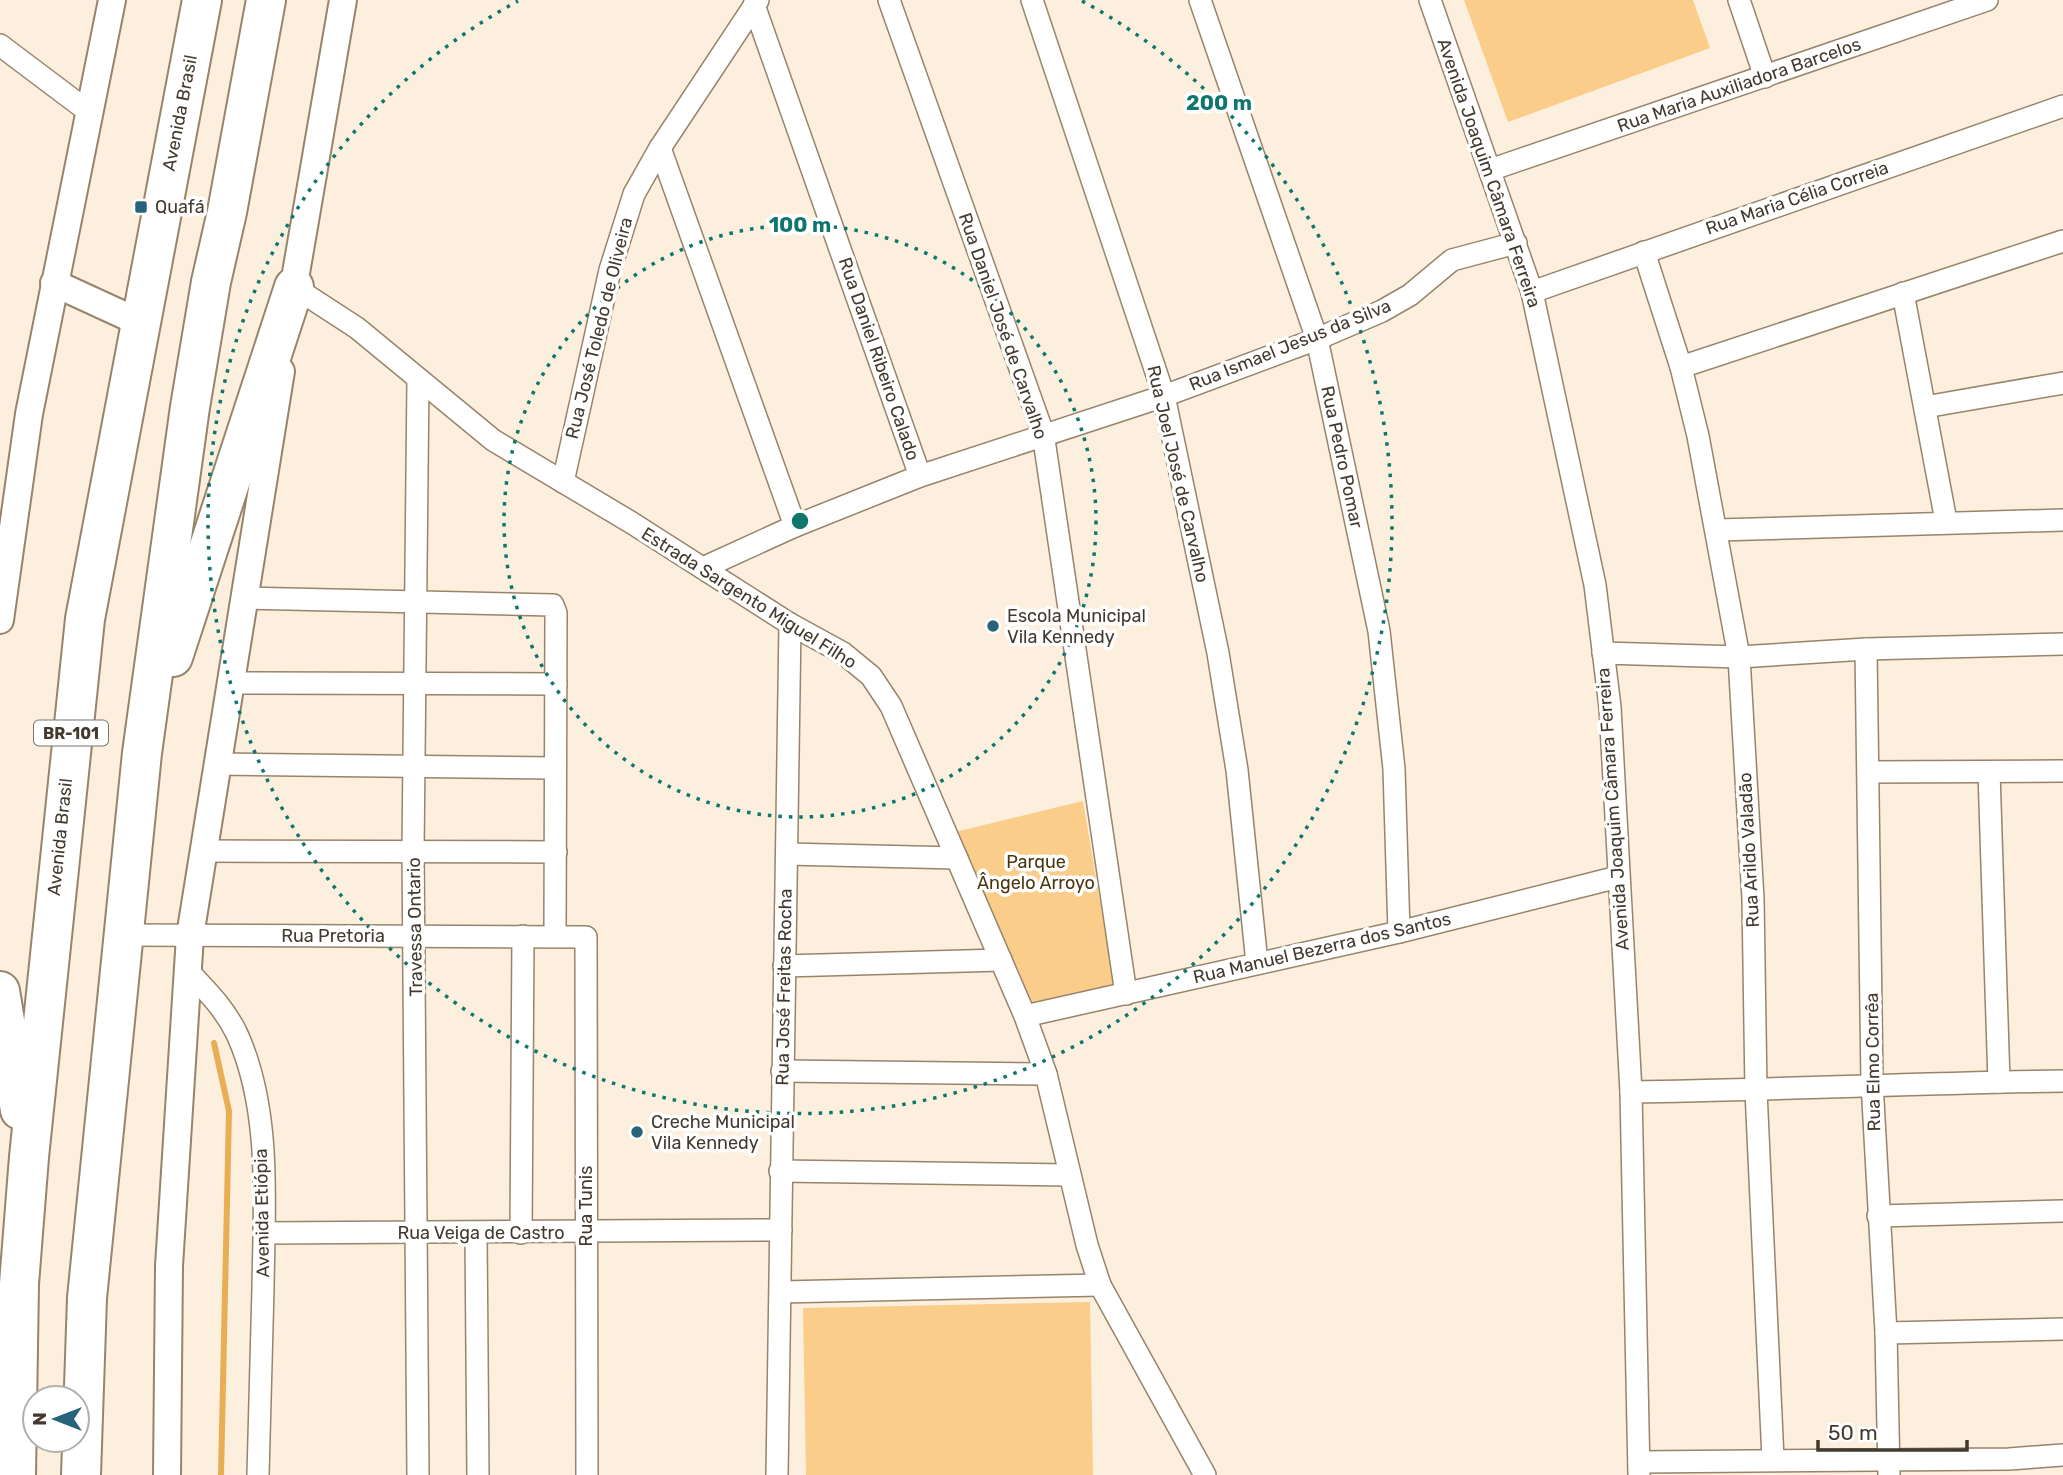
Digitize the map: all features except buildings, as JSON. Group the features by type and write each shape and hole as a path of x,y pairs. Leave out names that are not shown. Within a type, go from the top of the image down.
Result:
{"highway":[{"name":"Avenida Brasil","path":"16,1475 10,1300 29,1157 85,619 202,0"},
{"path":"82,1475 87,1298 142,753 190,407 211,282 227,212 266,0"},
{"path":"142,753 294,287"},
{"path":"0,991 29,1157"}],"street":[{"path":"0,620 29,414 112,0"},
{"path":"167,1475 169,1266 190,936 343,0"},
{"name":"Rua Daniel José de Carvalho","path":"889,0 1043,433 1126,994"},
{"name":"Rua Joel José de Carvalho","path":"1032,0 1164,396 1218,653 1237,770 1257,963"},
{"name":"Rua Pedro Pomar","path":"1200,0 1317,339 1379,631 1388,695 1399,932"},
{"name":"Avenida Joaquim Câmara Ferreira","path":"1430,0 1532,292 1593,573 1610,707 1630,1093 1639,1468"},
{"path":"1739,0 1765,77"},
{"name":"Rua Maria Auxiliadora Barcelos","path":"1490,170 1987,0"},
{"name":"Rua José Toledo de Oliveira","path":"563,482 623,221 634,194 660,148 756,2"},
{"name":"Rua Daniel Ribeiro Calado","path":"756,2 920,476"},
{"path":"0,45 89,112"},
{"name":"Rua Maria Célia Correia","path":"1532,292 2063,106"},
{"path":"660,148 795,526"},
{"path":"1681,367 2063,241"},
{"name":"Rua Ismael Jesus da Silva","path":"703,568 795,526 920,476 1043,433 1164,396 1317,339 1382,311 1410,295 1452,260 1516,243"},
{"name":"Rua Arildo Valadão","path":"1644,252 1681,367 1717,530 1739,657 1753,899 1756,1091 1773,1459"},
{"path":"54,283 141,323"},
{"name":"Estrada Sargento Miguel Filho","path":"294,287 357,328 493,440 790,624 843,653 871,676 891,706 1025,1016 1046,1074 1069,1175 1100,1285 1205,1475"},
{"path":"1903,293 1946,521"},
{"name":"Travessa Ontario","path":"418,379 413,852 416,936 418,1475"},
{"path":"1924,407 2063,383"},
{"path":"1717,530 1946,521 2063,520"},
{"path":"246,598 549,604 555,609 555,936"},
{"name":"Rua José Freitas Rocha","path":"777,1475 790,624"},
{"path":"1603,653 1739,657 1866,649 2063,644"},
{"name":"Rua Elmo Corrêa","path":"1866,649 1870,772 1872,1083 1886,1333 1889,1468"},
{"path":"231,683 556,684"},
{"path":"218,764 555,768"},
{"path":"1870,772 2063,771"},
{"path":"1989,772 1999,1082"},
{"path":"204,851 556,852"},
{"path":"787,854 957,858"},
{"name":"Rua Manuel Bezerra dos Santos","path":"1025,1016 1399,932 1618,877"},
{"name":"Rua Pretoria","path":"122,935 586,937"},
{"path":"521,1233 523,936"},
{"name":"Rua Tunis","path":"586,937 587,1475"},
{"path":"784,966 1001,960"},
{"name":"Avenida Etiópia","path":"188,971 218,1002 237,1034 250,1070 262,1155 264,1233 258,1475"},
{"path":"782,1071 1046,1074"},
{"path":"1630,1093 1756,1091 1872,1083 2063,1081"},
{"path":"780,1171 1069,1175"},
{"path":"1878,1216 2063,1212"},
{"name":"Rua Veiga de Castro","path":"264,1233 781,1230"},
{"path":"476,1233 478,1475"},
{"path":"781,1292 1100,1285"},
{"path":"1886,1333 2063,1329"},
{"path":"1639,1468 1773,1459 1889,1468 2009,1467 2063,1455"}],"green space":[{"path":"1464,0 1693,0 1710,48 1508,122"},
{"name":"Parque Ângelo Arroyo","path":"1083,801 1115,991 1028,1006 955,832"},
{"path":"1090,1302 1093,1475 806,1475 803,1308"}],"waterway":[{"path":"214,1043 229,1111 221,1475"}],"place":[{"name":"Quafá","path":"141,207"},
{"name":"Escola Municipal Vila Kennedy","path":"993,626"},
{"name":"Creche Municipal Vila Kennedy","path":"637,1132"}]}
